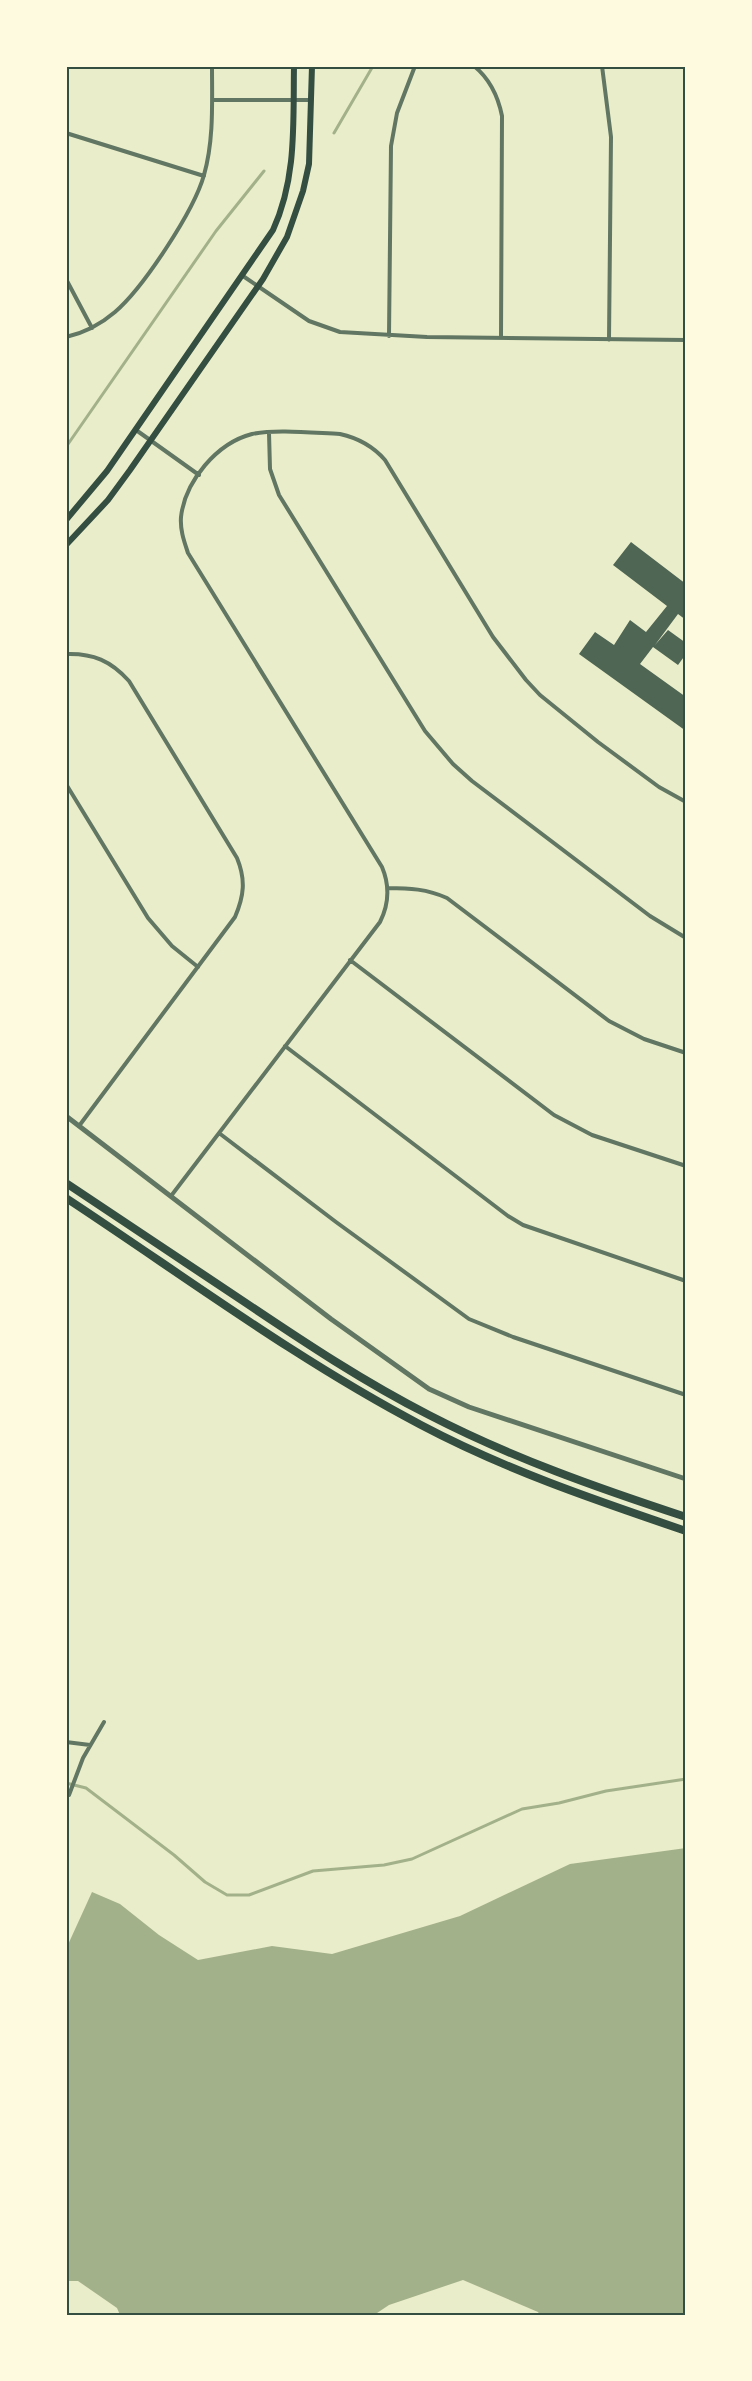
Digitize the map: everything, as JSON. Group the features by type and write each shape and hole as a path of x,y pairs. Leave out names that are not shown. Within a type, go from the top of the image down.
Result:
{"highway":[{"path":"66,1183 310,1346 409,1404 522,1459 586,1484 686,1518"},
{"path":"66,1198 303,1356 393,1410 454,1442 518,1470 582,1496 686,1531"}],"main road":[{"path":"66,520 91,492 136,430 273,230 285,201 291,169 294,66"},
{"path":"66,545 108,500 257,287 287,237 303,191 309,164 312,66"}],"street":[{"path":"66,337 92,328 115,312 149,272 189,210 204,176 210,142 212,66"},
{"path":"388,336 391,146 397,113 415,66"},
{"path":"474,66 495,92 502,116 501,338"},
{"path":"602,66 611,137 609,339"},
{"path":"212,100 311,100"},
{"path":"66,133 204,176"},
{"path":"243,276 309,321 324,328 356,335 686,340"},
{"path":"66,279 92,328"},
{"path":"136,430 199,475"},
{"path":"269,433 270,469 279,495 436,745 472,781 650,916 686,938"},
{"path":"170,1196 381,919 386,907 388,888 382,867 188,553 183,539 181,518 186,497 210,460 224,447 249,435 340,434 361,440 379,453 493,637 526,680 540,695 598,742 659,787 686,802"},
{"path":"66,654 82,654 102,659 119,670 129,681 237,858 244,883 240,905 234,917 79,1126"},
{"path":"66,784 148,918 172,946 198,967"},
{"path":"388,888 418,888 447,898 609,1021 644,1039 686,1053"},
{"path":"350,960 554,1115 592,1135 686,1166"},
{"path":"285,1046 523,1225 686,1281"},
{"path":"66,1116 398,1368 429,1389 469,1407 686,1479"},
{"path":"219,1132 336,1222 469,1319 505,1335 686,1395"},
{"path":"69,1795 90,1745 104,1722"},
{"path":"66,1742 90,1745"}],"shaded area":[{"path":"686,1848 686,2315 540,2315 538,2312 463,2280 389,2305 374,2315 120,2315 117,2308 78,2281 66,2281 66,1949 92,1892 120,1904 159,1935 198,1960 272,1946 332,1954 460,1916 570,1864"}],"building":[{"path":"631,542 686,584 686,620 678,614 655,645 668,630 686,643 686,654 678,665 653,647 640,664 686,697 686,731 579,654 595,632 614,645 630,620 646,632 667,606 613,565"}],"waterway":[{"path":"334,133 373,66"},
{"path":"66,447 216,231 264,171"},
{"path":"66,1783 86,1788 174,1855 205,1882 227,1895 249,1895 313,1871 384,1865 412,1859 522,1809 559,1803 606,1791 686,1779"}]}
